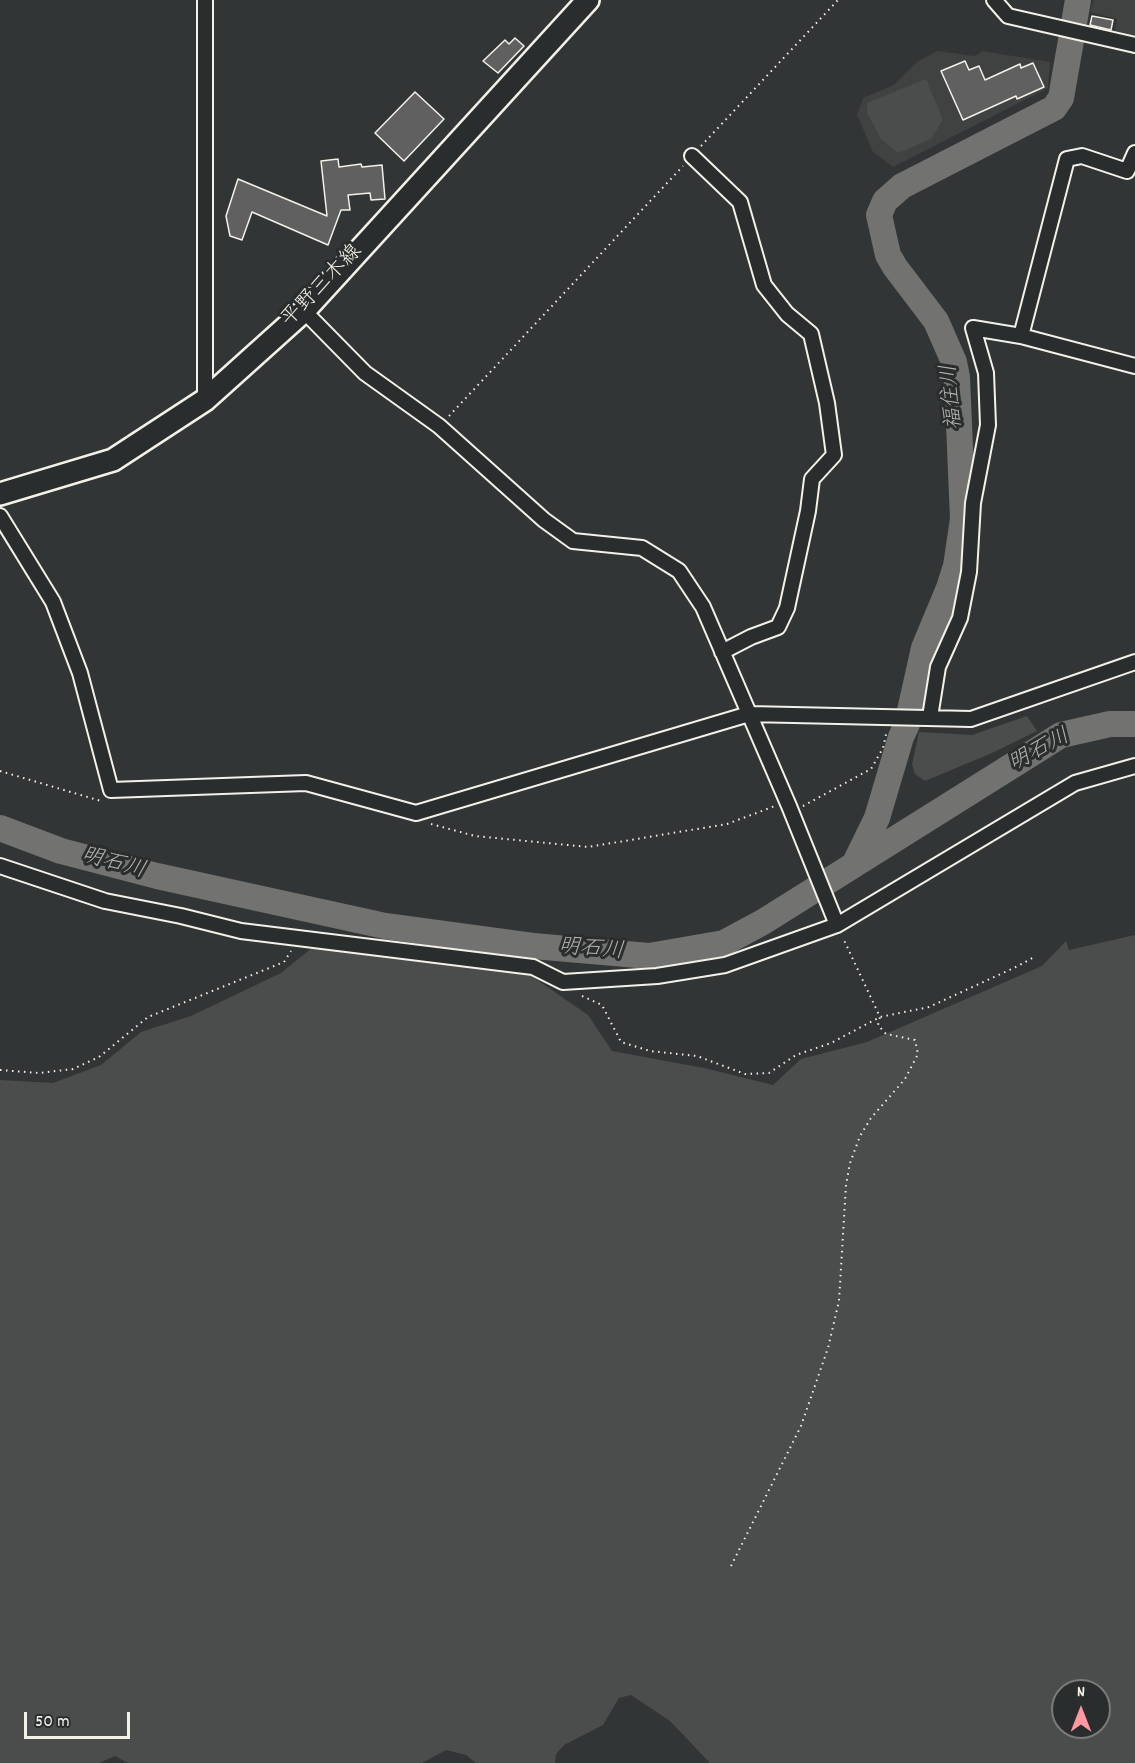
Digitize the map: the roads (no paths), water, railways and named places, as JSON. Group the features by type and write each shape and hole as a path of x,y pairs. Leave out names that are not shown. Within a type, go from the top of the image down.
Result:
{"main road":[{"name":"平野三木線","path":"0,494 113,460 205,400 304,311 588,0"}],"street":[{"path":"205,0 205,400"},
{"path":"994,0 1008,16 1135,45"},
{"path":"1021,336 1067,159 1082,156 1127,171 1135,153"},
{"path":"692,156 740,202 764,285 787,314 812,334 827,403 834,455 812,479 808,511 787,608 778,627 751,636 722,652"},
{"path":"304,311 365,373 439,426 544,520 573,541 642,548 679,570 703,607 789,806 837,925"},
{"path":"930,717 938,667 960,618 969,572 973,503 988,425 986,373 974,328 1021,336 1135,366"},
{"path":"0,516 52,602 80,673 111,790 306,783 416,813 749,714 971,719 1135,662"},
{"path":"0,866 105,901 241,931 533,967 563,982 657,976 725,965 837,925 1075,783 1135,766"}],"waterway":[{"name":"福住川","path":"854,865 877,818 907,724 924,648 956,566 963,519 957,377 954,362 936,321 888,255 879,215 885,201 902,186 1054,108 1061,98 1078,0"},
{"name":"明石川","path":"0,828 61,851 157,876 385,926 533,946 649,956 724,943 763,922 1061,735 1110,724 1135,724"}]}
